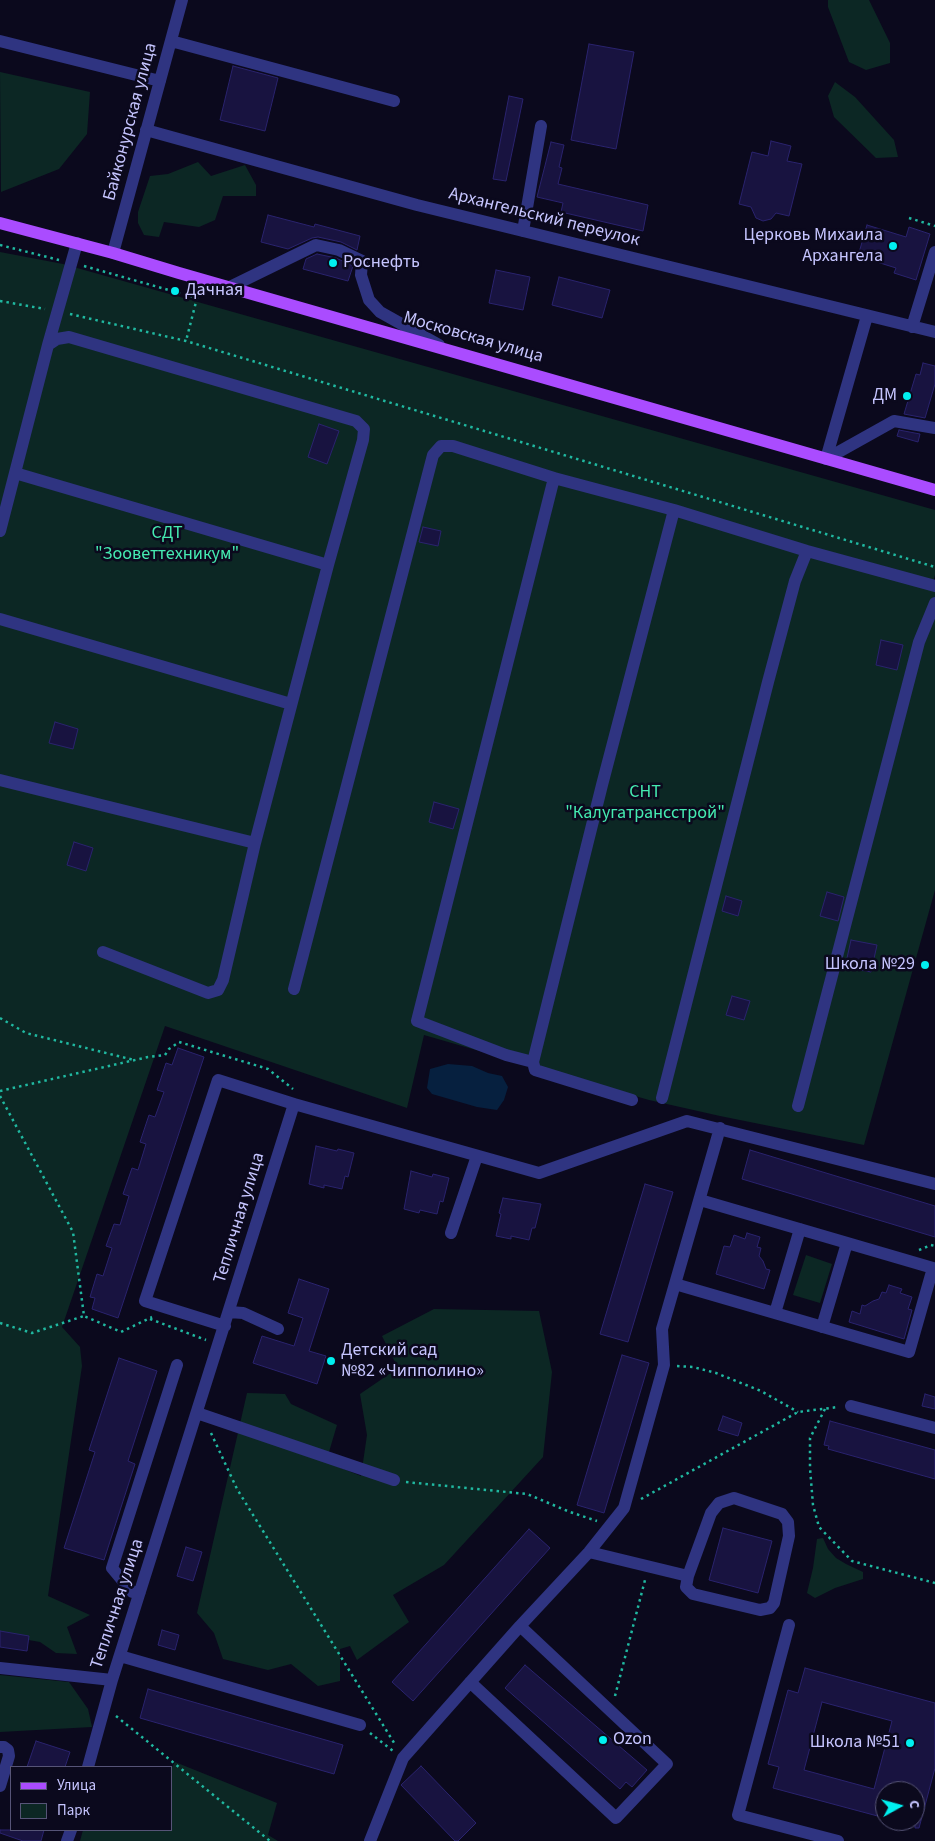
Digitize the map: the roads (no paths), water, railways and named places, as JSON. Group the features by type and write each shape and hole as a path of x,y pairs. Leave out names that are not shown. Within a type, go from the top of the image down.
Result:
{"main road":[{"name":"Московская улица","path":"0,223 113,253 935,490"}],"street":[{"name":"Байконурская улица","path":"113,253 182,0"},
{"path":"0,41 160,81"},
{"path":"171,41 394,101"},
{"path":"523,231 540,126"},
{"name":"Архангельский переулок","path":"146,130 417,205 935,332"},
{"path":"0,531 48,345 77,243"},
{"path":"230,287 316,245 339,250 362,261 361,275 370,300 380,312 445,349"},
{"path":"912,327 935,252"},
{"path":"826,459 867,316"},
{"path":"48,345 57,339 69,337 356,421 364,429 363,440 328,564 255,843 223,980 218,990 208,993 103,952"},
{"path":"826,459 894,421 935,428"},
{"path":"294,989 433,455 441,446 453,446 554,478 674,510 807,551 935,586"},
{"path":"15,473 328,564"},
{"path":"533,1062 506,1055 417,1022 554,478"},
{"path":"632,1100 535,1070 533,1062 674,510"},
{"path":"662,1098 772,664 795,581 807,551"},
{"path":"798,1106 919,642 935,602"},
{"path":"0,619 291,704"},
{"path":"0,780 255,843"},
{"path":"225,1326 145,1301 218,1080 300,1106 538,1173 687,1121 935,1184"},
{"name":"Тепличная улица","path":"88,1766 112,1680 229,1312 300,1106"},
{"path":"370,1841 403,1758 588,1552 624,1508 664,1365 662,1329 720,1128"},
{"path":"451,1233 477,1156"},
{"path":"675,1284 909,1352 933,1268 700,1200"},
{"path":"775,1313 800,1229"},
{"path":"822,1327 847,1242"},
{"path":"229,1312 243,1313 278,1329"},
{"path":"140,1592 132,1592 112,1568 177,1365"},
{"path":"851,1406 935,1428"},
{"path":"197,1412 394,1480"},
{"path":"734,1498 782,1514 788,1522 789,1536 774,1603 770,1608 760,1610 693,1594 686,1587 688,1576 710,1513 719,1503 734,1498"},
{"path":"588,1552 688,1576"},
{"path":"789,1625 738,1815 838,1841"},
{"path":"470,1682 616,1818 667,1764 520,1626"},
{"path":"120,1656 360,1725"},
{"path":"0,1668 112,1680"},
{"path":"0,1747 8,1750 9,1756 0,1786"}],"water":[{"path":"448,1064 472,1066 488,1073 502,1076 508,1087 504,1100 497,1110 477,1107 432,1094 427,1088 430,1069"}],"place":[{"name":"Церковь Михаила Архангела","path":"893,246"},
{"name":"Роснефть","path":"333,263"},
{"name":"Дачная","path":"175,291"},
{"name":"ДМ","path":"907,396"},
{"name":"Школа №29","path":"925,965"},
{"name":"Детский сад №82 «Чипполино»","path":"331,1361"},
{"name":"Ozon","path":"603,1740"},
{"name":"Школа №51","path":"910,1743"}],"park label":[{"name":"СДТ \"Зооветтехникум\"","path":"167,544"},
{"name":"СНТ \"Калугатрансстрой\"","path":"645,803"}]}
